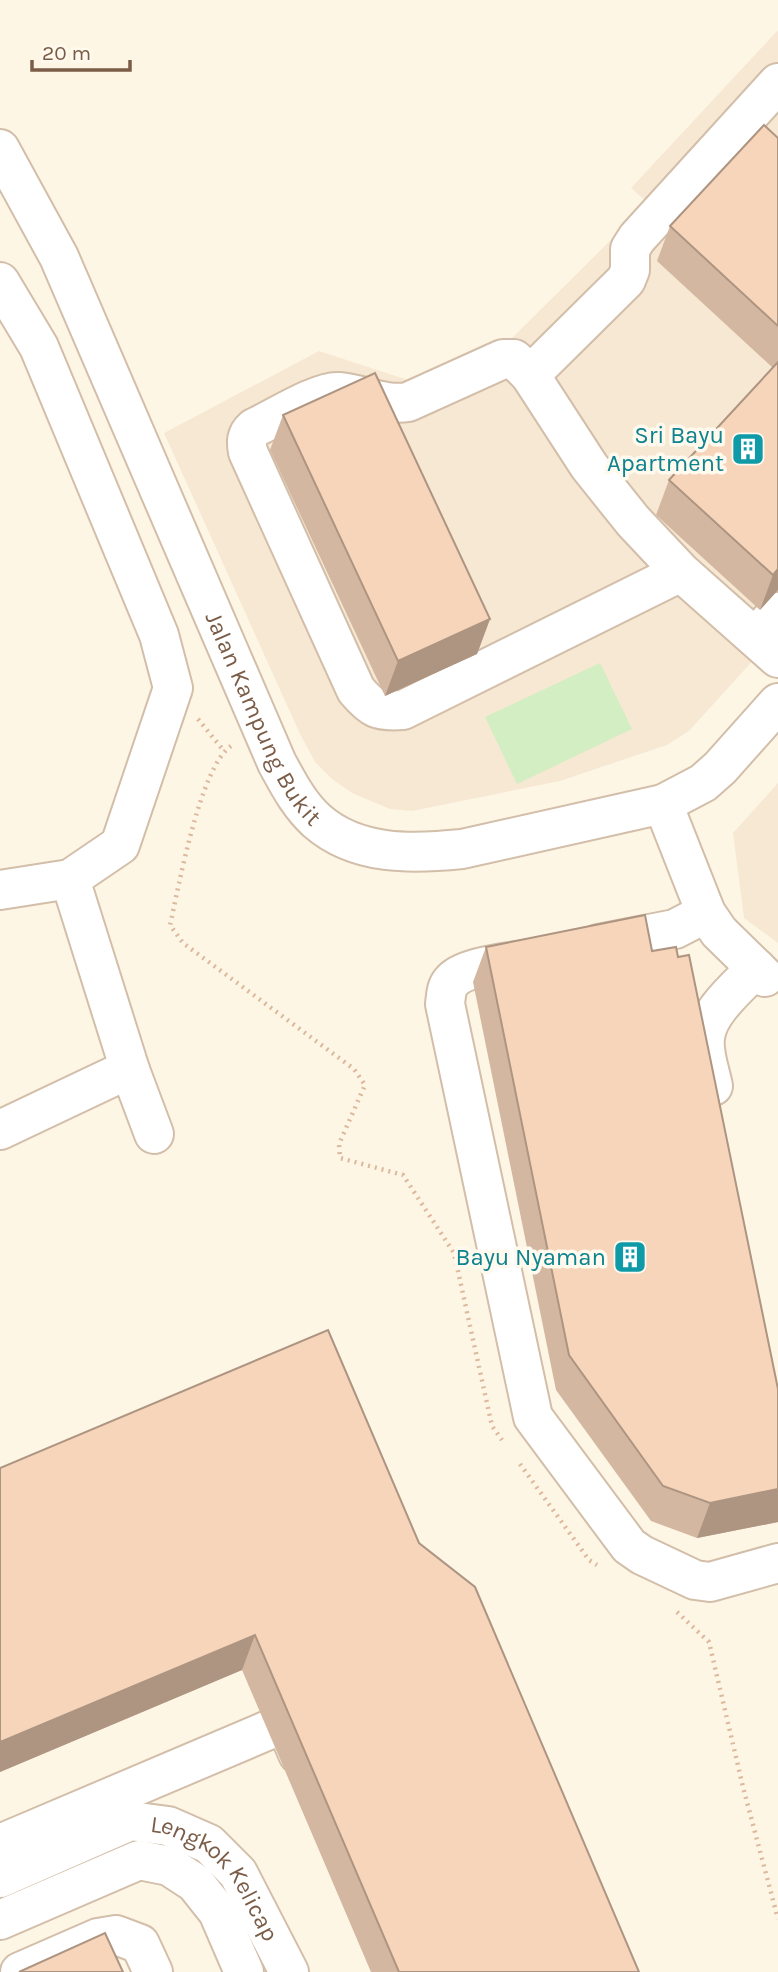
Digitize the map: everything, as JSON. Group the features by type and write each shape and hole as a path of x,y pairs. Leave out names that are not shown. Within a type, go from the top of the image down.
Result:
{"street":[{"path":"530,376 626,280 630,270 630,249 636,238 778,83"},
{"path":"734,131 763,157"},
{"name":"Jalan Kampung Bukit","path":"0,149 59,257 277,763 295,795 316,820 339,836 374,849 407,852 462,849 663,804 703,783 720,768 778,703"},
{"path":"0,282 39,347 159,635 173,688 120,845 70,879 0,890"},
{"path":"681,572 403,710 385,712 368,704 356,690 248,452 246,442 254,428 320,395 337,391 395,404 408,402 508,358 518,362 530,376 589,466 633,520 681,572 770,636"},
{"path":"663,804 706,913 719,932 761,972 710,1018 705,1047 718,1114"},
{"path":"70,879 130,1070 154,1134"},
{"path":"706,913 675,929 470,971 450,983 445,1004 533,1417 629,1546 642,1555 695,1580 709,1582 778,1563"},
{"path":"0,1130 130,1070"},
{"path":"0,1844 285,1723 311,1785"},
{"name":"Lengkok Kelicap","path":"0,1878 130,1821 168,1826 209,1844 238,1873 289,1972"},
{"name":"Lengkok Kelicap","path":"0,1920 139,1860 169,1867 195,1883 218,1912 244,1972"},
{"path":"20,1972 98,1938 116,1935 140,1944 153,1972"}],"path":[{"path":"261,726 224,751 211,774 195,819 170,925 183,943 354,1069 365,1085 339,1144 340,1158 403,1175 454,1253 492,1426 508,1448"},
{"path":"516,1460 589,1560 601,1567"},
{"path":"669,1606 709,1642 778,1919"}],"shaded area":[{"path":"778,30 778,633 689,731 667,745 560,781 412,811 390,809 352,793 332,779 315,762 300,734 164,433 319,351 414,382 511,339 648,203 631,188"},
{"path":"778,783 778,943 744,918 733,833"}],"green space":[{"path":"600,663 632,729 517,784 485,717"}],"building":[{"name":"Sri Bayu Apartment","path":"764,125 778,138 778,326 670,226"},
{"name":"Sri Bayu Apartment","path":"778,362 778,569 773,575 669,480"},
{"path":"375,373 490,619 398,661 283,415"},
{"name":"Bayu Nyaman","path":"645,915 652,951 676,947 678,957 689,955 778,1389 778,1489 710,1503 663,1486 569,1355 486,947"},
{"path":"328,1330 419,1543 475,1587 639,1972 399,1972 255,1635 0,1742 0,1468"},
{"path":"105,1933 123,1972 19,1972"}],"place":[{"name":"Sri Bayu Apartment","path":"748,449"},
{"name":"Bayu Nyaman","path":"630,1257"}]}
